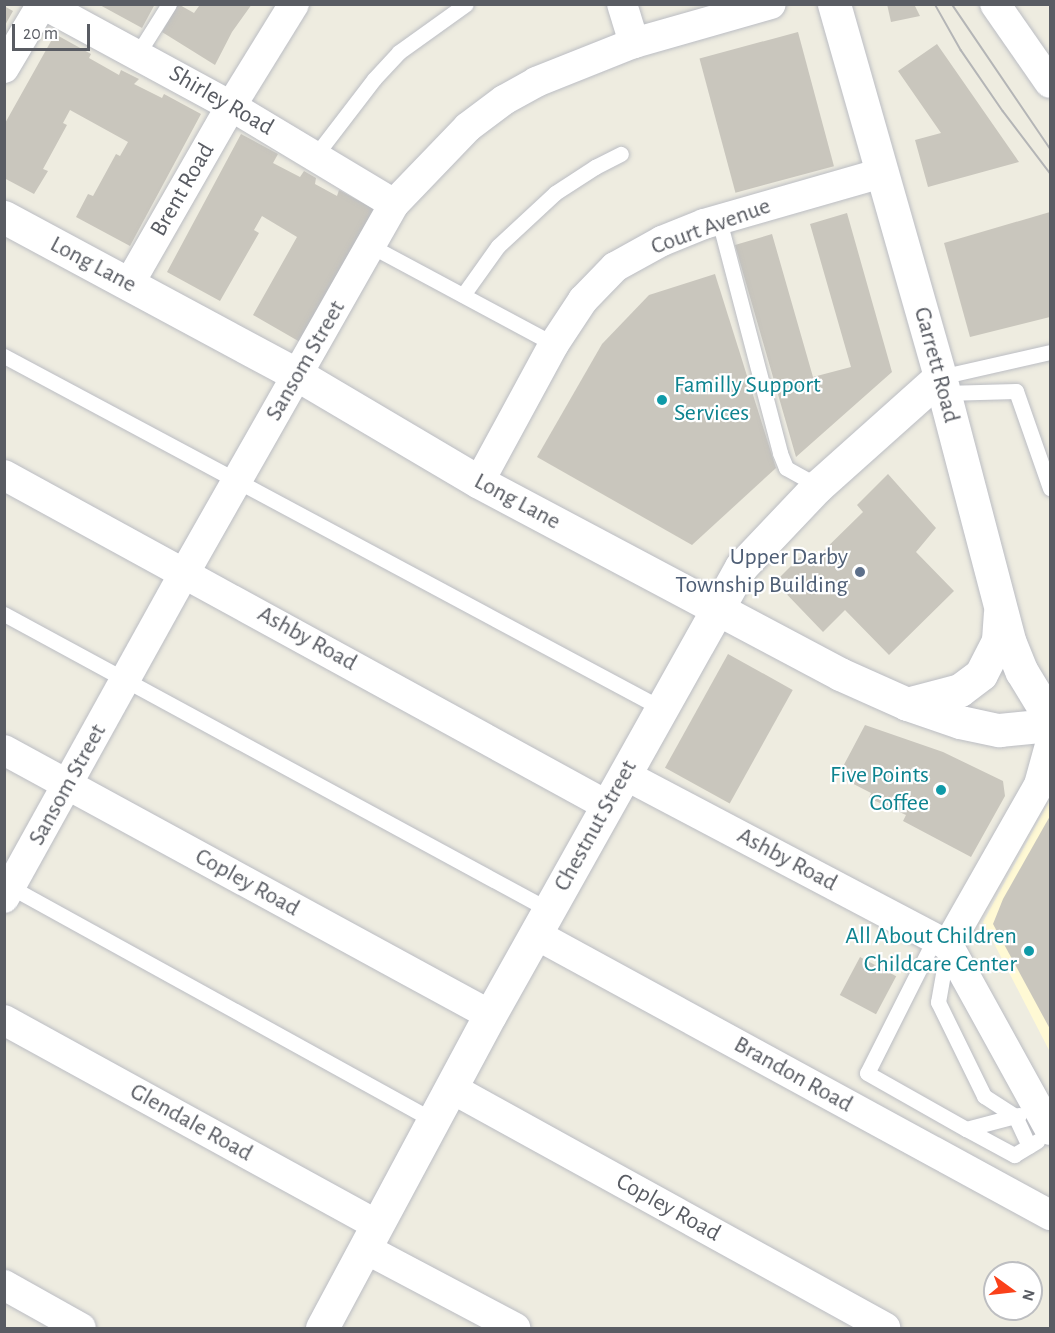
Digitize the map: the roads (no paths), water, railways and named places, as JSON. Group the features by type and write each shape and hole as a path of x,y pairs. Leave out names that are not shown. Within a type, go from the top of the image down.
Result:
{"street":[{"name":"Shirley Road","path":"43,4 231,106 394,204"},
{"path":"4,68 43,4"},
{"name":"Brent Road","path":"129,284 231,106 294,4"},
{"path":"622,4 634,43"},
{"name":"Sansom Street","path":"7,889 69,785 185,572 394,204 468,126 504,100 536,82 634,43 771,4"},
{"name":"Garrett Road","path":"834,4 942,385 1000,611 1022,672 1050,718"},
{"path":"995,4 1042,56 1050,83"},
{"name":"Court Avenue","path":"479,482 554,344 583,300 615,267 662,241 719,220 882,173"},
{"name":"Long Lane","path":"4,217 298,375 479,482 840,674 907,704 981,727 999,730 1050,725"},
{"name":"Chestnut Street","path":"322,1329 490,1015 741,567 818,486 942,385"},
{"name":"Ashby Road","path":"4,475 185,572 608,806"},
{"path":"907,704 960,690 981,674 998,640 1000,611"},
{"path":"1037,1127 942,941 1039,786 1050,745"},
{"name":"Copley Road","path":"4,750 490,1015"},
{"name":"Ashby Road","path":"625,775 942,941"},
{"name":"Brandon Road","path":"542,922 1050,1215"},
{"name":"Glendale Road","path":"4,1020 372,1237 515,1329"},
{"name":"Copley Road","path":"451,1088 885,1329"},
{"path":"4,1285 81,1329"}],"lane":[{"path":"137,55 169,4"},
{"path":"315,156 374,79 399,52 466,4"},
{"path":"463,295 498,246 555,193 621,154"},
{"path":"719,220 780,453 786,468 818,486"},
{"path":"371,246 554,344"},
{"path":"942,385 1050,352"},
{"path":"4,356 237,483 662,708"},
{"path":"942,385 1016,391 1050,489"},
{"path":"4,614 126,680 542,922"},
{"path":"7,889 434,1121"},
{"path":"942,941 938,1002 984,1096 1037,1127"},
{"path":"942,941 867,1073 1014,1155 1037,1127"},
{"path":"966,1129 1037,1127"}],"tram line":[{"path":"935,4 961,50 1050,173"},
{"path":"952,4 1050,148"}],"place":[{"name":"Familly Support Services","path":"662,400"},
{"name":"Upper Darby Township Building","path":"860,572"},
{"name":"Five Points Coffee","path":"941,790"},
{"name":"All About Children Childcare Center","path":"1029,951"}]}
